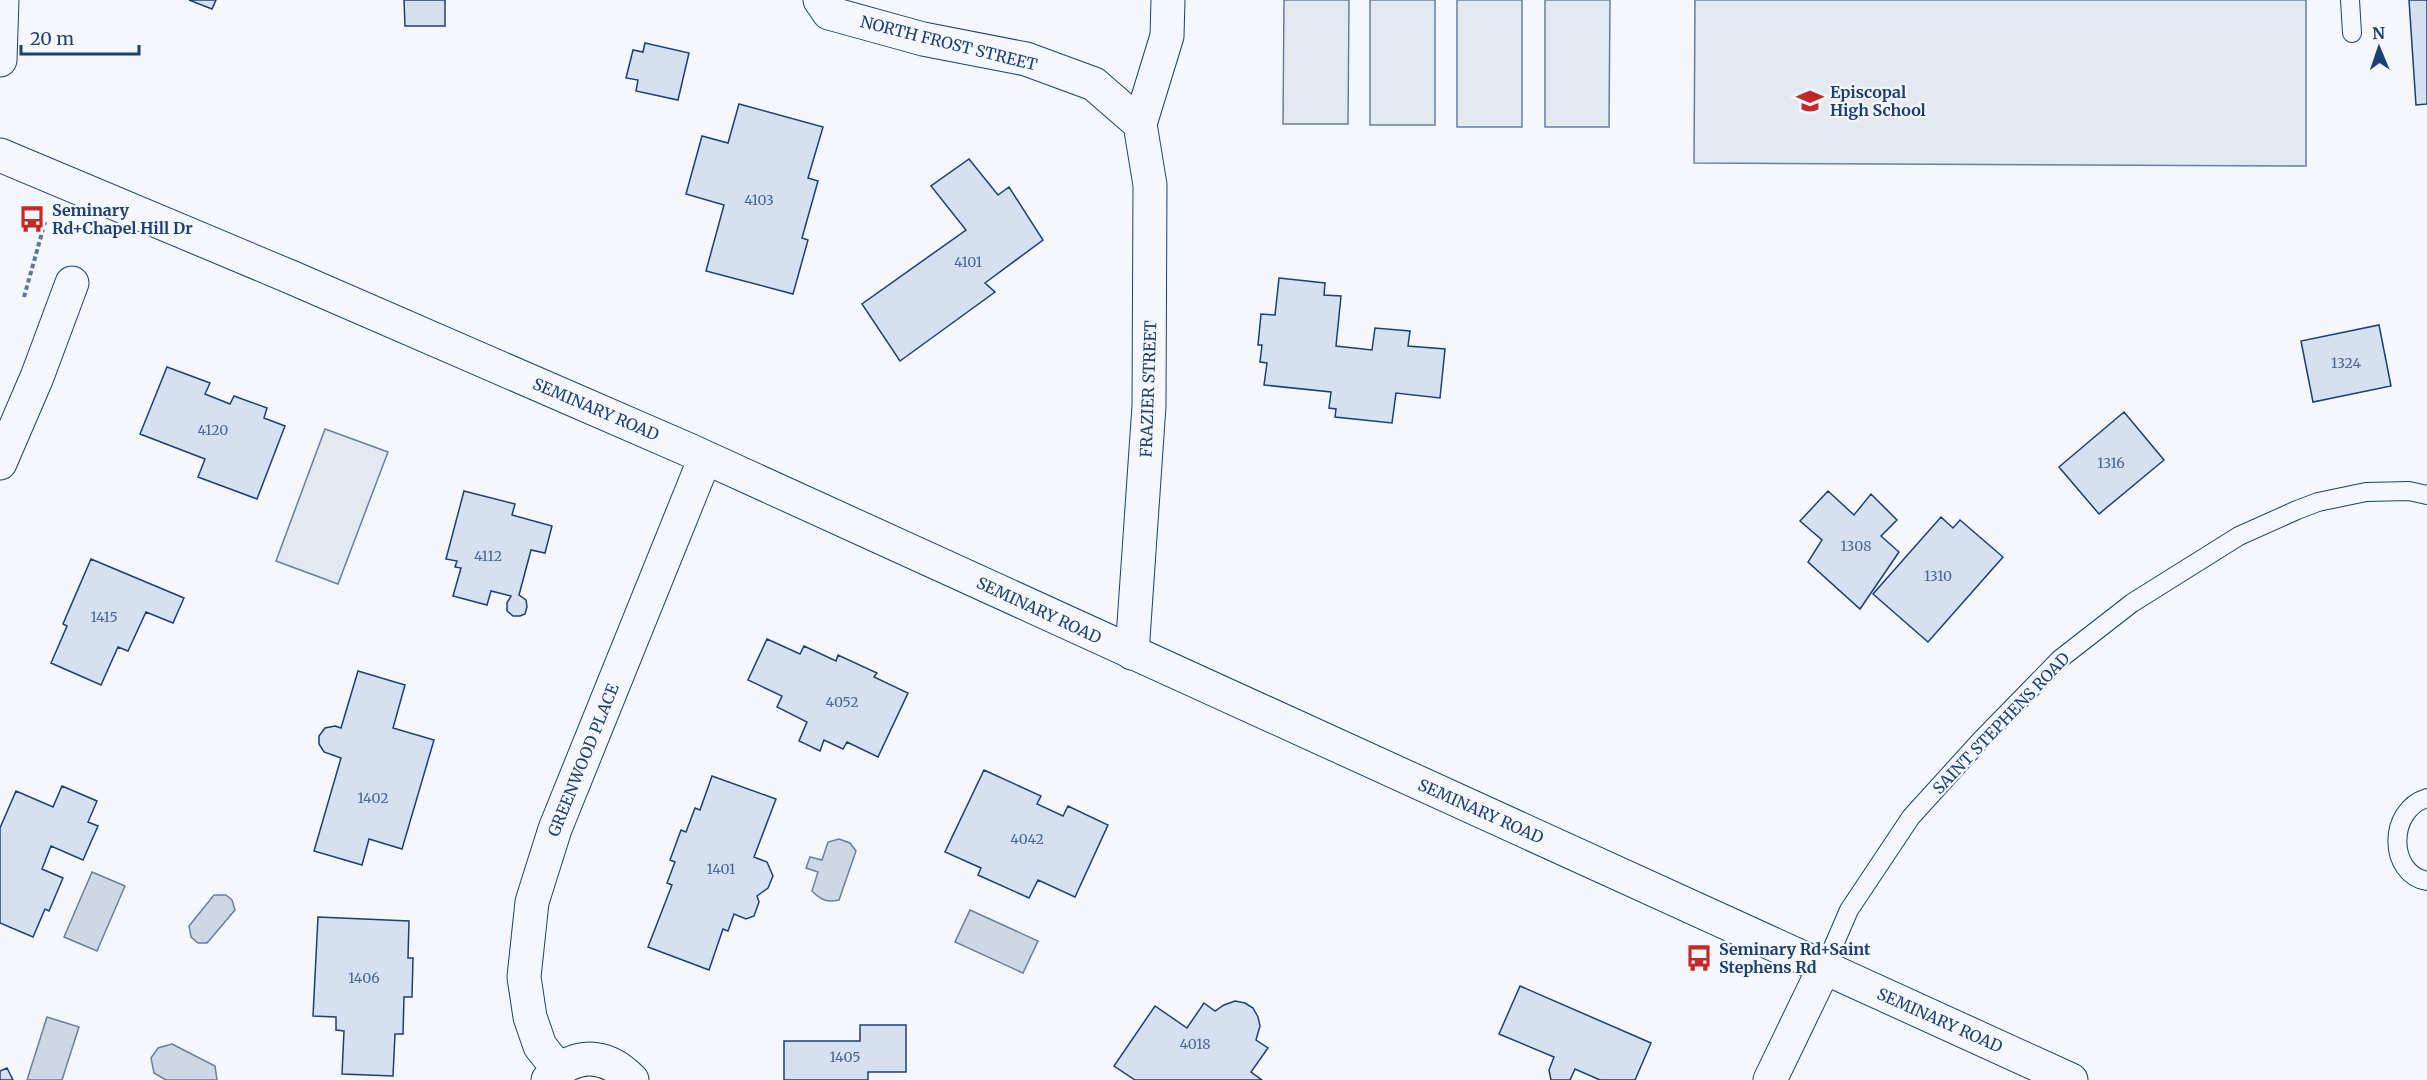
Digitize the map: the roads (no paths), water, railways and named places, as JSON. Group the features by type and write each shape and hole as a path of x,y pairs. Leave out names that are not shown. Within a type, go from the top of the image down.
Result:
{"main road":[{"path":"0,60 2,0"},
{"name":"NORTH FROST STREET","path":"820,0 829,13 922,39 1026,59 1094,84 1140,124"},
{"path":"1140,124 1167,36 1168,0"},
{"name":"FRAZIER STREET","path":"1132,653 1149,406 1150,185 1140,124"},
{"name":"SEMINARY ROAD","path":"0,155 304,283 705,458 2071,1080"},
{"path":"0,463 38,376 72,283"},
{"name":"GREENWOOD PLACE","path":"632,1080 622,1069 606,1061 590,1059 573,1061 553,1074 530,1017 524,977 532,902 555,829 705,458"},
{"name":"SAINT STEPHENS ROAD","path":"1770,1080 1824,968"}],"lane":[{"path":"2350,0 2352,33"},
{"name":"SAINT STEPHENS ROAD","path":"1824,968 1849,910 1911,817 2044,675 2087,638 2132,603 2239,536 2297,510 2318,502 2366,492 2409,491 2427,495"},
{"path":"2427,798 2418,801 2401,817 2397,841 2402,864 2418,880 2427,881"}],"place":[{"name":"Episcopal High School","path":"1810,101"},
{"name":"Seminary Rd+Chapel Hill Dr","path":"32,219"},
{"name":"Seminary Rd+Saint Stephens Rd","path":"1699,958"}]}
